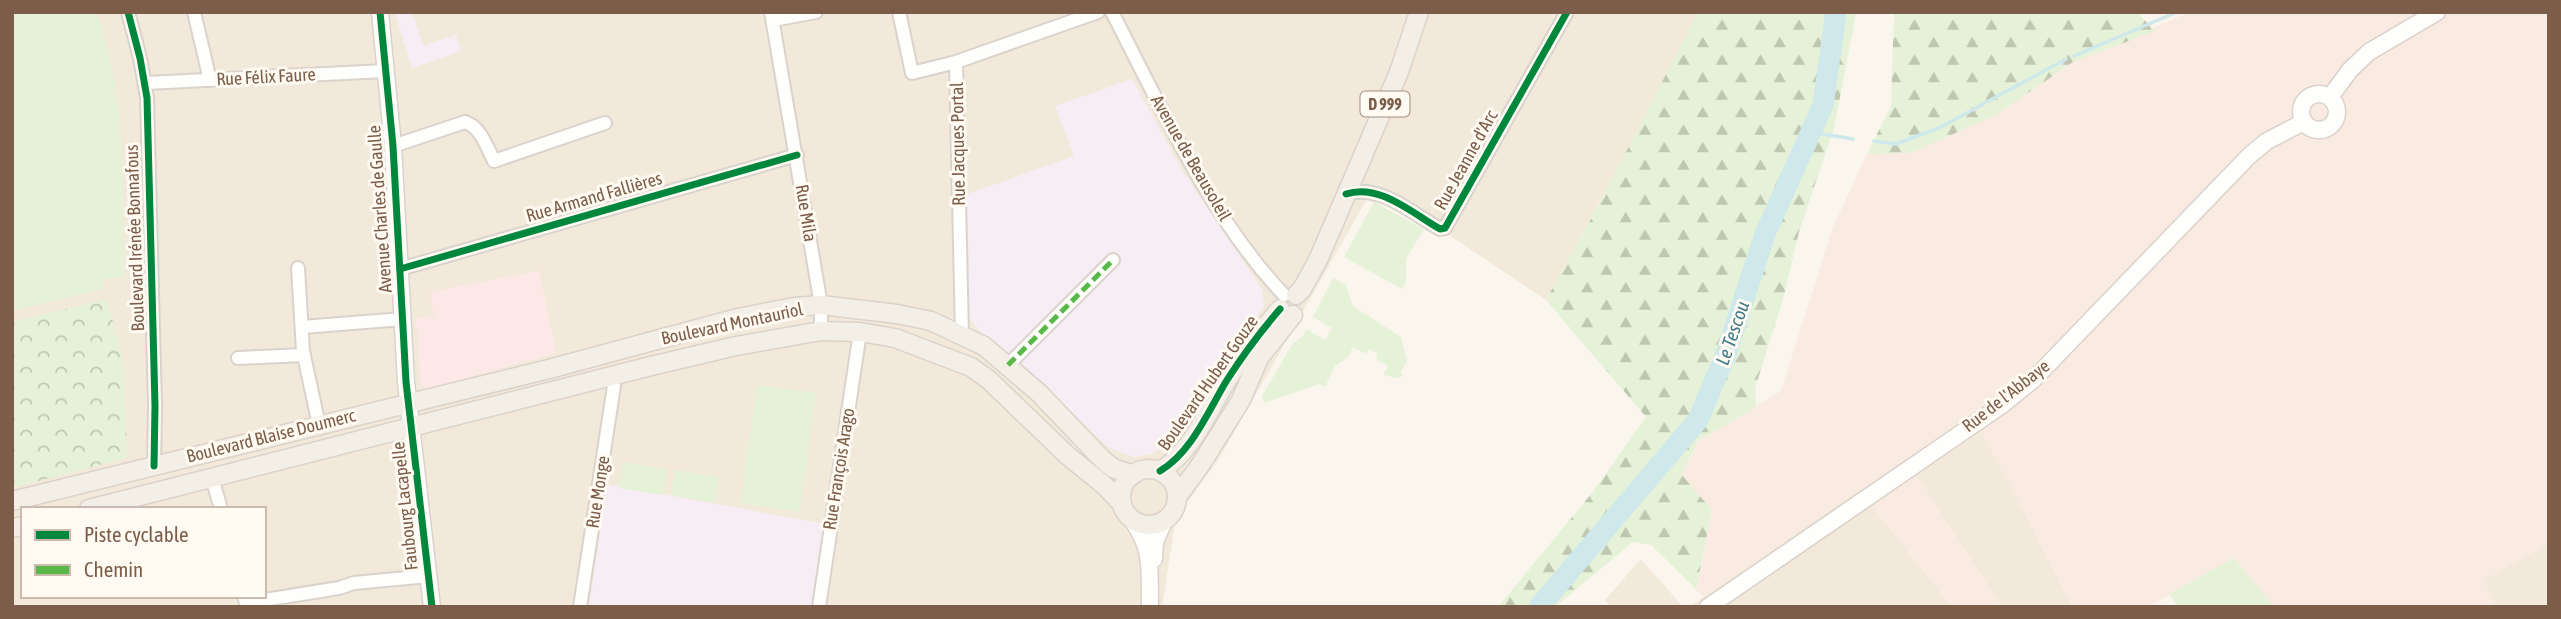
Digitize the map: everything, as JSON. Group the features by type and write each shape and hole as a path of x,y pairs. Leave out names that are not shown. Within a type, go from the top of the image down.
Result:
{"main road":[{"name":"Avenue Charles de Gaulle","path":"380,12 393,146 408,403"},
{"name":"Boulevard Hubert Gouze","path":"1160,471 1180,456 1229,377 1265,327 1303,289 1399,72 1419,12"},
{"path":"2330,97 2350,70 2369,52 2437,12"},
{"path":"2319,93 2330,97 2337,111 2331,125 2317,130 2304,122 2301,113 2305,99 2319,93"},
{"name":"Rue de l'Abbaye","path":"1708,607 2002,405 2034,379 2249,156 2267,141 2304,122"},
{"name":"Boulevard Hubert Gouze","path":"1177,496 1201,464 1241,400 1259,358 1288,303"},
{"name":"Boulevard Montauriol","path":"408,403 549,369 738,318 794,307 821,305 931,321 984,346 1057,410 1102,460 1121,472 1133,475"},
{"name":"Boulevard Montauriol","path":"412,426 736,346 821,331 860,332 895,338 971,367 1009,397 1068,456 1104,485 1126,510"},
{"name":"Boulevard Blaise Doumerc","path":"12,501 408,403"},
{"name":"Faubourg Lacapelle","path":"408,403 432,607"},
{"name":"Boulevard Blaise Doumerc","path":"97,507 412,426"},
{"path":"1126,510 1142,524 1164,521 1174,511 1177,496 1172,481 1160,471 1141,470 1125,483 1122,493 1126,510 1142,533 1148,548 1151,607"},
{"path":"1151,607 1155,542 1164,521"}],"street":[{"name":"Boulevard Irénée Bonnafous","path":"128,12 146,83 155,406 154,466"},
{"path":"194,12 210,80"},
{"path":"772,16 816,12"},
{"path":"899,12 912,73 956,62"},
{"name":"Rue Jacques Portal","path":"962,335 956,62 1098,12"},
{"name":"Avenue de Beausoleil","path":"1112,12 1188,159 1231,226 1288,303"},
{"name":"Rue Jeanne d'Arc","path":"1346,194 1357,190 1380,194 1440,229 1445,228 1567,12"},
{"name":"Rue Mila","path":"772,16 821,305 821,331"},
{"name":"Rue Félix Faure","path":"146,83 386,71"},
{"path":"393,146 466,122 472,124 479,133 494,161 605,123"},
{"name":"Rue Armand Fallières","path":"400,269 797,155"},
{"path":"1008,365 1113,260"},
{"path":"298,268 304,355 319,425"},
{"path":"304,327 403,319"},
{"name":"Rue François Arago","path":"819,607 860,332"},
{"path":"238,358 304,355"},
{"name":"Rue Monge","path":"580,607 614,386 612,377"},
{"path":"212,478 220,507"},
{"path":"245,598 246,603 339,588 354,583 429,576"}],"shaded area":[{"path":"12,12 1704,12 1546,300 1375,185 1219,459 1176,518 1162,607 12,607"},
{"path":"412,12 423,46 456,35 461,51 412,68 395,14"},
{"path":"2190,12 2549,12 2549,543 2484,580 2496,607 2274,607 2233,558 2148,607 2073,607 1981,431 1916,475 2002,607 1952,607 1859,490 1704,597 1696,590 1712,511 1682,476 1698,441 1781,391 1833,227 1867,154 1911,152 1996,115 2073,62"},
{"path":"1132,79 1183,172 1262,289 1264,306 1211,378 1174,438 1150,454 1135,457 1107,447 1016,357 983,335 966,315 965,195 1074,156 1055,106"},
{"path":"539,271 556,353 426,389 421,384 416,319 434,316 430,292"},
{"path":"1982,431 2073,607 2002,607 1916,475"},
{"path":"607,484 825,524 812,607 589,607"},
{"path":"1859,489 1952,607 1689,607"},
{"path":"2549,543 2549,607 2496,607 2483,580"},
{"path":"1641,559 1683,607 1611,607 1605,600"}],"green space":[{"path":"12,12 96,12 114,76 118,109 123,177 125,277 102,280 103,289 12,311"},
{"path":"1698,12 1856,12 1856,15 1834,128 1799,232 1783,300 1755,388 1756,407 1698,441 1682,475 1712,510 1696,589 1651,545 1633,542 1555,607 1498,607 1592,493 1646,417 1546,300 1605,193"},
{"path":"1894,12 2137,12 2155,31 2073,62 1996,115 1911,153 1867,154 1891,106"},
{"path":"1374,202 1424,229 1406,259 1406,281 1402,289 1344,257"},
{"path":"1333,278 1346,285 1353,306 1401,337 1407,361 1401,372 1403,376 1398,378 1383,375 1388,366 1376,359 1378,354 1369,349 1366,354 1353,347 1348,357 1335,366 1325,387 1319,384 1264,403 1262,396 1293,343 1303,336 1306,329 1325,340 1332,328 1313,317"},
{"path":"107,299 124,364 127,458 12,488 12,322"},
{"path":"757,385 816,393 800,512 740,503"},
{"path":"623,462 667,469 663,495 619,488"},
{"path":"675,470 719,477 715,503 671,495"},
{"path":"2234,558 2274,607 2179,607 2169,594"}],"waterway":[{"name":"Le Tescou","path":"1539,607 1698,420 1726,354 1765,234 1823,105 1836,12"},
{"path":"2074,56 2177,12"},
{"path":"1874,141 1896,144 1939,128 2066,59"},
{"path":"1811,132 1853,139"}],"marked path":[{"path":"1008,365 1113,260"}],"cycle path":[{"path":"128,12 147,98 155,406 154,466"},
{"path":"380,12 393,146 406,382 432,607"},
{"path":"1346,194 1358,192 1383,196 1440,229 1445,228 1567,12"},
{"path":"400,269 797,155"},
{"path":"1160,471 1190,442 1233,371 1280,309"}]}
